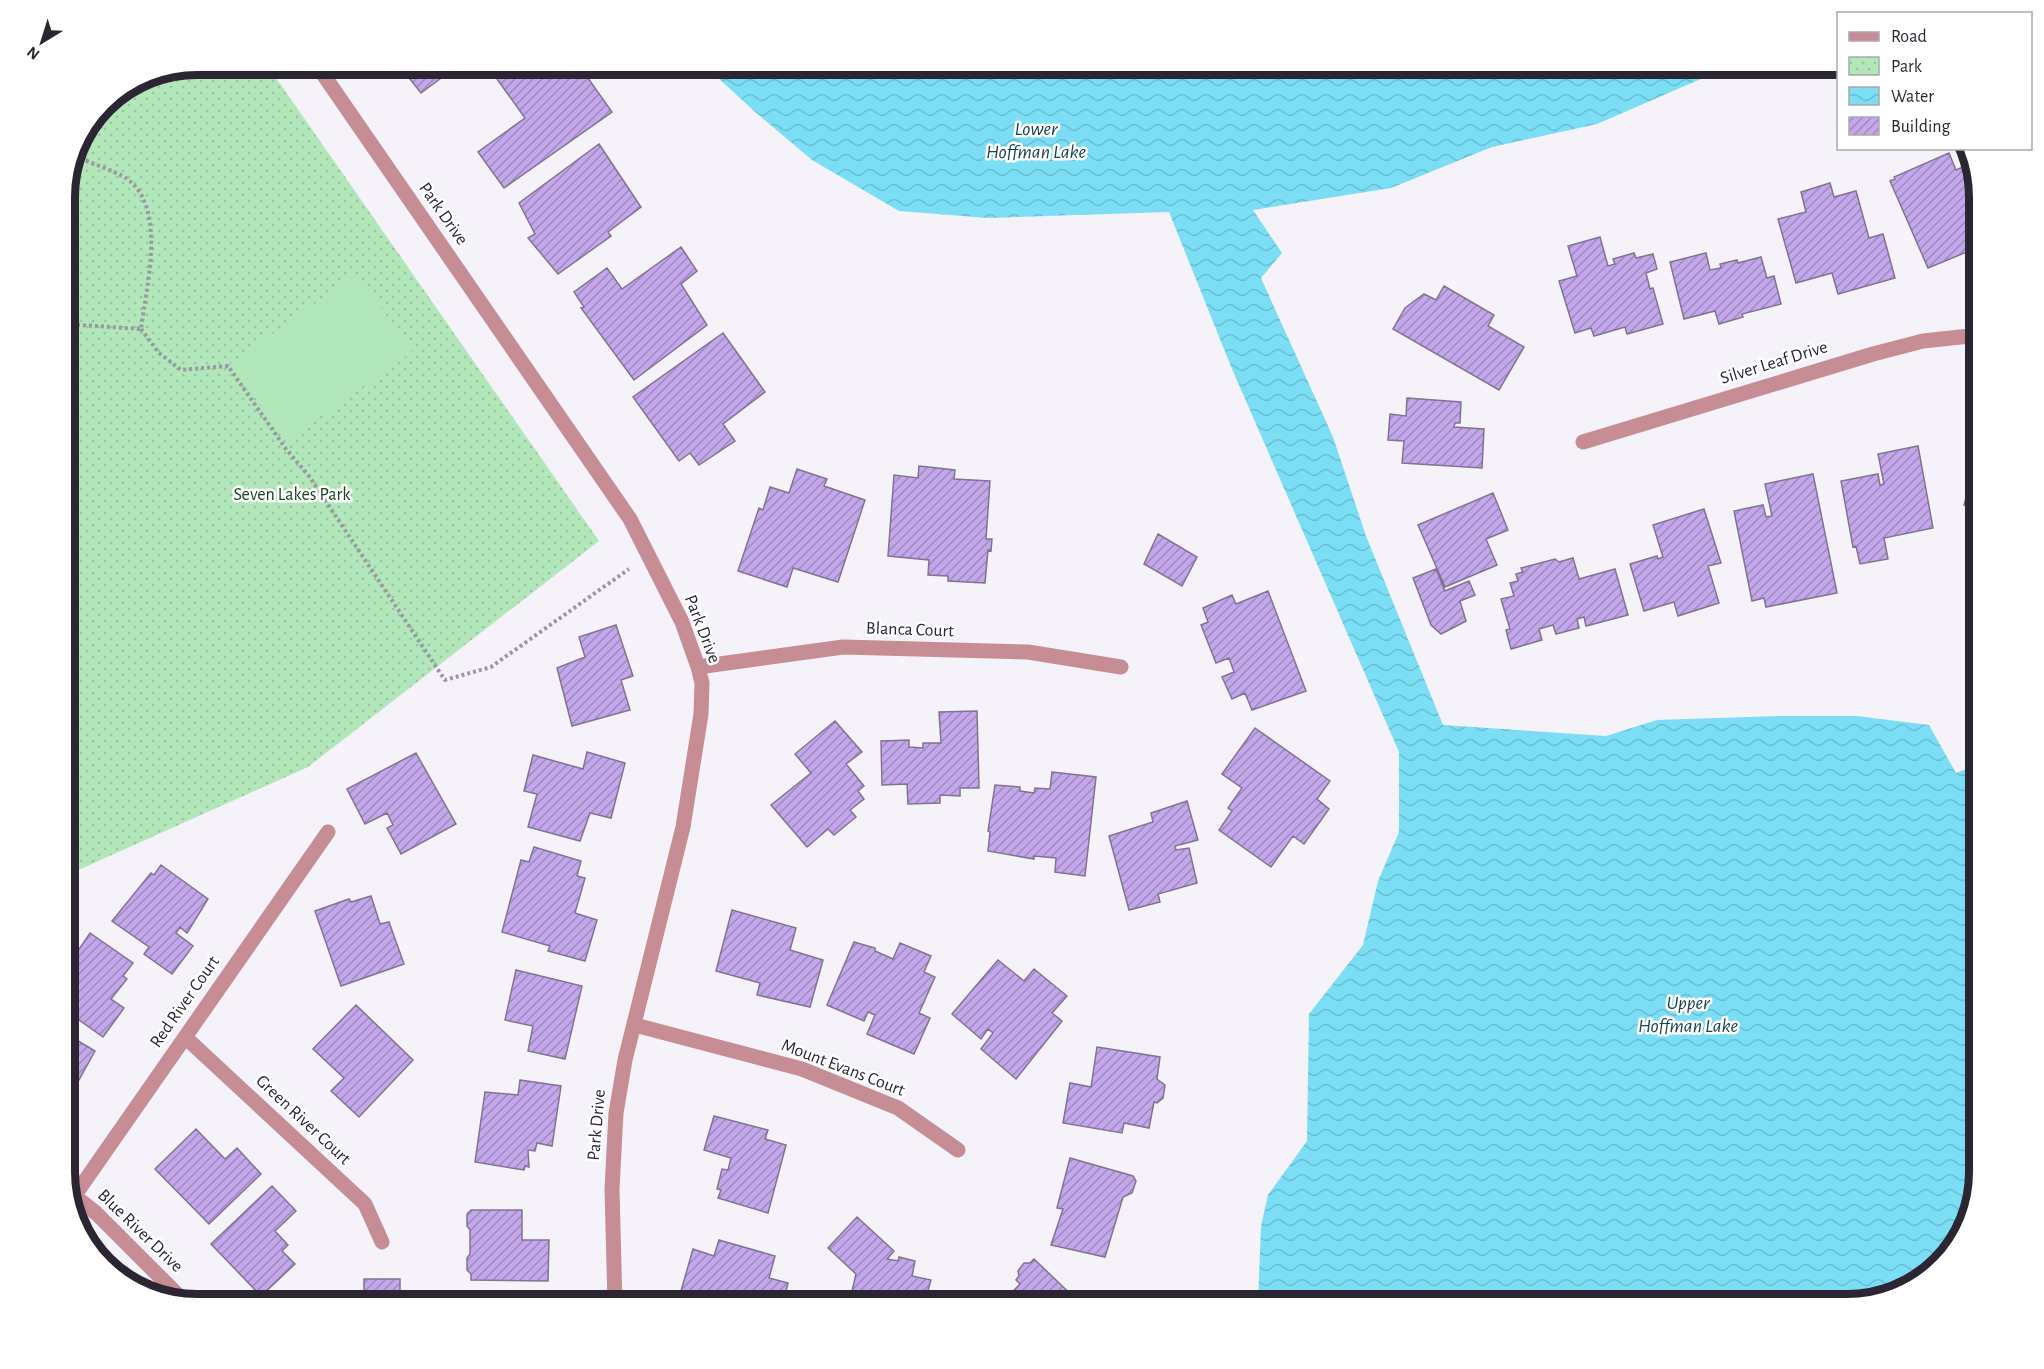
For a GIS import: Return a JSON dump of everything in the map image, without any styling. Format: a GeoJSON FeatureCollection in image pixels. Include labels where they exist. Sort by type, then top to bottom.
{"type":"FeatureCollection","features":[{"type":"Feature","properties":{"kind":"street","name":"Park Drive"},"geometry":{"type":"LineString","coordinates":[[323,75],[630,519],[682,622],[698,666],[702,683],[701,714],[682,826],[616,1113],[612,1189],[615,1294]]}},
{"type":"Feature","properties":{"kind":"street","name":"Silver Leaf Drive"},"geometry":{"type":"LineString","coordinates":[[1583,442],[1903,346],[1923,341],[1969,336]]}},
{"type":"Feature","properties":{"kind":"street","name":"Blanca Court"},"geometry":{"type":"LineString","coordinates":[[698,666],[843,647],[1028,652],[1120,667]]}},
{"type":"Feature","properties":{"kind":"street","name":"Red River Court"},"geometry":{"type":"LineString","coordinates":[[76,1186],[185,1037],[328,832]]}},
{"type":"Feature","properties":{"kind":"street","name":"Mount Evans Court"},"geometry":{"type":"LineString","coordinates":[[635,1025],[802,1070],[898,1108],[958,1149]]}},
{"type":"Feature","properties":{"kind":"street","name":"Green River Court"},"geometry":{"type":"LineString","coordinates":[[185,1037],[365,1204],[382,1242]]}},
{"type":"Feature","properties":{"kind":"street","name":"Blue River Drive"},"geometry":{"type":"LineString","coordinates":[[78,1200],[174,1292]]}},
{"type":"Feature","properties":{"kind":"path"},"geometry":{"type":"LineString","coordinates":[[80,161],[131,182],[146,206],[153,238],[141,329],[159,353],[181,370],[228,366],[286,449],[309,476],[445,680],[491,667],[648,555]]}},
{"type":"Feature","properties":{"kind":"path"},"geometry":{"type":"LineString","coordinates":[[75,325],[141,329]]}},
{"type":"Feature","properties":{"kind":"green space","name":"Seven Lakes Park"},"geometry":{"type":"Polygon","coordinates":[[[274,75],[599,541],[308,767],[75,872],[75,189],[84,150],[100,123],[117,105],[136,91],[173,77],[274,75]]]}},
{"type":"Feature","properties":{"kind":"green space"},"geometry":{"type":"Polygon","coordinates":[[[357,274],[412,352],[286,441],[231,363],[357,274]]]}},
{"type":"Feature","properties":{"kind":"water","name":"Upper Hoffman Lake"},"geometry":{"type":"Polygon","coordinates":[[[715,75],[1710,75],[1597,124],[1492,147],[1391,188],[1253,210],[1282,253],[1261,278],[1333,437],[1366,536],[1443,725],[1606,736],[1657,720],[1857,716],[1929,725],[1956,773],[1969,768],[1969,1172],[1965,1204],[1960,1219],[1939,1252],[1915,1273],[1886,1288],[1847,1294],[1258,1294],[1261,1226],[1268,1195],[1307,1141],[1309,1014],[1363,945],[1378,881],[1399,832],[1399,752],[1232,369],[1169,212],[988,218],[899,211],[812,160],[715,75]]]}},
{"type":"Feature","properties":{"kind":"building"},"geometry":{"type":"Polygon","coordinates":[[[407,75],[445,75],[421,93],[407,75]]]}},
{"type":"Feature","properties":{"kind":"building"},"geometry":{"type":"Polygon","coordinates":[[[494,75],[586,75],[612,112],[504,188],[478,152],[525,118],[494,75]]]}},
{"type":"Feature","properties":{"kind":"building"},"geometry":{"type":"Polygon","coordinates":[[[599,144],[641,207],[608,232],[611,236],[558,274],[528,238],[535,234],[519,203],[599,144]]]}},
{"type":"Feature","properties":{"kind":"building"},"geometry":{"type":"Polygon","coordinates":[[[1949,153],[1956,170],[1965,166],[1969,197],[1969,251],[1928,268],[1890,181],[1895,179],[1894,177],[1949,153]]]}},
{"type":"Feature","properties":{"kind":"building"},"geometry":{"type":"Polygon","coordinates":[[[1830,183],[1834,197],[1856,191],[1869,238],[1883,234],[1895,278],[1838,294],[1832,273],[1796,283],[1778,219],[1806,212],[1801,192],[1830,183]]]}},
{"type":"Feature","properties":{"kind":"building"},"geometry":{"type":"Polygon","coordinates":[[[1600,237],[1608,266],[1615,264],[1613,259],[1634,253],[1636,258],[1653,254],[1657,269],[1646,273],[1650,289],[1653,288],[1663,324],[1627,334],[1625,327],[1594,336],[1591,328],[1575,333],[1559,281],[1577,276],[1568,246],[1600,237]]]}},
{"type":"Feature","properties":{"kind":"building"},"geometry":{"type":"Polygon","coordinates":[[[681,247],[697,271],[681,284],[707,325],[634,380],[581,308],[584,307],[574,292],[607,268],[622,289],[681,247]]]}},
{"type":"Feature","properties":{"kind":"building"},"geometry":{"type":"Polygon","coordinates":[[[1706,253],[1710,270],[1721,268],[1720,264],[1737,260],[1738,263],[1761,257],[1767,278],[1774,276],[1781,304],[1742,314],[1743,317],[1719,324],[1715,311],[1684,319],[1670,262],[1706,253]]]}},
{"type":"Feature","properties":{"kind":"building"},"geometry":{"type":"Polygon","coordinates":[[[1444,286],[1494,315],[1488,326],[1524,347],[1499,390],[1393,329],[1405,308],[1424,294],[1436,300],[1444,286]]]}},
{"type":"Feature","properties":{"kind":"building"},"geometry":{"type":"Polygon","coordinates":[[[723,333],[765,392],[723,424],[735,441],[699,465],[690,453],[679,461],[633,397],[723,333]]]}},
{"type":"Feature","properties":{"kind":"building"},"geometry":{"type":"Polygon","coordinates":[[[1407,398],[1461,402],[1460,423],[1455,423],[1454,427],[1484,429],[1482,468],[1402,463],[1404,441],[1388,440],[1390,414],[1406,416],[1407,398]]]}},
{"type":"Feature","properties":{"kind":"building"},"geometry":{"type":"Polygon","coordinates":[[[1918,446],[1933,528],[1884,538],[1888,559],[1860,564],[1856,546],[1853,547],[1841,481],[1878,474],[1880,485],[1884,484],[1878,454],[1918,446]]]}},
{"type":"Feature","properties":{"kind":"building"},"geometry":{"type":"Polygon","coordinates":[[[919,466],[955,470],[954,479],[990,481],[986,539],[992,539],[991,551],[988,550],[985,583],[948,581],[948,576],[928,575],[929,560],[888,556],[894,475],[918,478],[919,466]]]}},
{"type":"Feature","properties":{"kind":"building"},"geometry":{"type":"Polygon","coordinates":[[[797,469],[827,479],[824,486],[865,500],[838,582],[793,568],[787,587],[738,571],[759,508],[763,510],[770,487],[789,493],[797,469]]]}},
{"type":"Feature","properties":{"kind":"building"},"geometry":{"type":"Polygon","coordinates":[[[1813,474],[1837,593],[1766,607],[1764,598],[1752,601],[1734,511],[1763,505],[1766,517],[1772,516],[1765,484],[1813,474]]]}},
{"type":"Feature","properties":{"kind":"building"},"geometry":{"type":"Polygon","coordinates":[[[1969,486],[1969,507],[1964,505],[1969,486]]]}},
{"type":"Feature","properties":{"kind":"building"},"geometry":{"type":"Polygon","coordinates":[[[1493,493],[1508,530],[1486,539],[1497,565],[1445,587],[1418,525],[1493,493]]]}},
{"type":"Feature","properties":{"kind":"building"},"geometry":{"type":"Polygon","coordinates":[[[1704,509],[1721,563],[1708,566],[1719,603],[1678,616],[1674,602],[1644,611],[1630,564],[1657,556],[1658,559],[1663,557],[1653,525],[1704,509]]]}},
{"type":"Feature","properties":{"kind":"building"},"geometry":{"type":"Polygon","coordinates":[[[1158,534],[1197,557],[1182,586],[1144,564],[1158,534]]]}},
{"type":"Feature","properties":{"kind":"building"},"geometry":{"type":"Polygon","coordinates":[[[1573,558],[1579,579],[1615,569],[1628,615],[1586,626],[1584,617],[1577,619],[1579,628],[1556,634],[1553,625],[1539,629],[1542,640],[1511,649],[1506,630],[1510,629],[1501,599],[1514,596],[1510,583],[1518,581],[1516,574],[1523,572],[1521,568],[1555,559],[1559,562],[1573,558]]]}},
{"type":"Feature","properties":{"kind":"building"},"geometry":{"type":"Polygon","coordinates":[[[1436,569],[1445,591],[1469,581],[1475,595],[1460,601],[1466,621],[1441,634],[1431,625],[1413,578],[1436,569]]]}},
{"type":"Feature","properties":{"kind":"building"},"geometry":{"type":"Polygon","coordinates":[[[1268,591],[1306,691],[1252,710],[1245,693],[1232,699],[1222,677],[1234,672],[1229,658],[1216,663],[1201,625],[1208,622],[1203,608],[1232,595],[1236,604],[1268,591]]]}},
{"type":"Feature","properties":{"kind":"building"},"geometry":{"type":"Polygon","coordinates":[[[616,625],[633,676],[621,680],[630,710],[572,726],[557,668],[585,657],[579,637],[616,625]]]}},
{"type":"Feature","properties":{"kind":"building"},"geometry":{"type":"Polygon","coordinates":[[[977,711],[979,788],[960,788],[960,796],[940,795],[940,803],[908,804],[907,784],[882,785],[881,741],[909,740],[909,747],[923,748],[923,743],[941,743],[939,712],[977,711]]]}},
{"type":"Feature","properties":{"kind":"building"},"geometry":{"type":"Polygon","coordinates":[[[835,721],[862,752],[846,764],[864,786],[858,791],[864,799],[850,810],[856,817],[834,835],[828,829],[807,847],[771,805],[811,773],[795,754],[835,721]]]}},
{"type":"Feature","properties":{"kind":"building"},"geometry":{"type":"Polygon","coordinates":[[[1255,728],[1330,781],[1317,799],[1329,809],[1304,844],[1293,836],[1271,867],[1219,830],[1232,811],[1228,808],[1242,788],[1222,774],[1255,728]]]}},
{"type":"Feature","properties":{"kind":"building"},"geometry":{"type":"Polygon","coordinates":[[[587,752],[625,763],[611,818],[590,813],[580,841],[528,827],[537,794],[524,791],[533,755],[583,769],[587,752]]]}},
{"type":"Feature","properties":{"kind":"building"},"geometry":{"type":"Polygon","coordinates":[[[416,753],[456,824],[401,854],[387,828],[393,825],[387,813],[365,824],[347,789],[416,753]]]}},
{"type":"Feature","properties":{"kind":"building"},"geometry":{"type":"Polygon","coordinates":[[[1052,772],[1096,777],[1085,876],[1055,872],[1056,858],[1034,856],[1034,859],[988,851],[990,832],[988,831],[995,785],[1020,787],[1020,791],[1034,793],[1035,788],[1050,789],[1052,772]]]}},
{"type":"Feature","properties":{"kind":"building"},"geometry":{"type":"Polygon","coordinates":[[[1187,801],[1198,840],[1175,846],[1176,850],[1189,848],[1197,883],[1158,894],[1160,902],[1129,910],[1109,836],[1153,822],[1151,813],[1187,801]]]}},
{"type":"Feature","properties":{"kind":"building"},"geometry":{"type":"Polygon","coordinates":[[[534,847],[581,861],[577,876],[585,878],[575,913],[597,920],[585,961],[548,951],[550,946],[502,932],[521,860],[529,862],[534,847]]]}},
{"type":"Feature","properties":{"kind":"building"},"geometry":{"type":"Polygon","coordinates":[[[161,865],[208,899],[187,933],[180,927],[176,933],[193,946],[172,974],[144,954],[149,947],[112,921],[151,873],[154,875],[161,865]]]}},
{"type":"Feature","properties":{"kind":"building"},"geometry":{"type":"Polygon","coordinates":[[[371,896],[380,924],[389,922],[404,964],[341,986],[315,911],[349,899],[351,902],[371,896]]]}},
{"type":"Feature","properties":{"kind":"building"},"geometry":{"type":"Polygon","coordinates":[[[732,910],[796,928],[790,950],[823,960],[810,1007],[757,995],[760,983],[716,971],[732,910]]]}},
{"type":"Feature","properties":{"kind":"building"},"geometry":{"type":"Polygon","coordinates":[[[90,933],[133,963],[123,976],[127,979],[111,999],[124,1008],[103,1037],[75,1017],[75,955],[90,933]]]}},
{"type":"Feature","properties":{"kind":"building"},"geometry":{"type":"Polygon","coordinates":[[[854,942],[875,948],[875,951],[893,959],[900,943],[931,956],[924,972],[935,977],[919,1013],[930,1018],[914,1054],[867,1034],[875,1015],[868,1012],[864,1021],[827,1005],[854,942]]]}},
{"type":"Feature","properties":{"kind":"building"},"geometry":{"type":"Polygon","coordinates":[[[998,960],[1024,981],[1034,969],[1067,996],[1052,1013],[1062,1021],[1016,1079],[981,1049],[993,1033],[988,1029],[981,1039],[952,1014],[998,960]]]}},
{"type":"Feature","properties":{"kind":"building"},"geometry":{"type":"Polygon","coordinates":[[[516,970],[582,986],[565,1059],[528,1051],[533,1026],[505,1020],[516,970]]]}},
{"type":"Feature","properties":{"kind":"building"},"geometry":{"type":"Polygon","coordinates":[[[356,1005],[413,1060],[359,1117],[331,1091],[344,1078],[313,1049],[356,1005]]]}},
{"type":"Feature","properties":{"kind":"building"},"geometry":{"type":"Polygon","coordinates":[[[75,1039],[95,1051],[75,1087],[75,1039]]]}},
{"type":"Feature","properties":{"kind":"building"},"geometry":{"type":"Polygon","coordinates":[[[1097,1047],[1160,1057],[1157,1079],[1165,1085],[1163,1098],[1157,1103],[1154,1102],[1149,1128],[1124,1123],[1122,1133],[1063,1123],[1070,1083],[1091,1087],[1097,1047]]]}},
{"type":"Feature","properties":{"kind":"building"},"geometry":{"type":"Polygon","coordinates":[[[520,1080],[561,1086],[552,1146],[537,1143],[535,1151],[528,1150],[529,1167],[525,1166],[524,1170],[475,1162],[485,1092],[518,1095],[520,1080]]]}},
{"type":"Feature","properties":{"kind":"building"},"geometry":{"type":"Polygon","coordinates":[[[714,1116],[768,1130],[765,1139],[786,1145],[768,1213],[718,1198],[721,1190],[717,1189],[722,1169],[728,1170],[731,1158],[704,1150],[714,1116]]]}},
{"type":"Feature","properties":{"kind":"building"},"geometry":{"type":"Polygon","coordinates":[[[196,1129],[225,1159],[237,1148],[261,1174],[209,1224],[155,1169],[196,1129]]]}},
{"type":"Feature","properties":{"kind":"building"},"geometry":{"type":"Polygon","coordinates":[[[1070,1158],[1133,1176],[1136,1181],[1132,1193],[1123,1197],[1105,1257],[1051,1245],[1063,1209],[1057,1208],[1070,1158]]]}},
{"type":"Feature","properties":{"kind":"building"},"geometry":{"type":"Polygon","coordinates":[[[272,1186],[296,1211],[275,1231],[288,1245],[282,1251],[295,1264],[263,1294],[259,1294],[211,1244],[272,1186]]]}},
{"type":"Feature","properties":{"kind":"building"},"geometry":{"type":"Polygon","coordinates":[[[471,1210],[522,1210],[522,1240],[549,1240],[548,1281],[471,1280],[471,1274],[467,1270],[470,1230],[467,1226],[467,1214],[471,1210]]]}},
{"type":"Feature","properties":{"kind":"building"},"geometry":{"type":"Polygon","coordinates":[[[857,1217],[894,1251],[887,1259],[898,1261],[899,1257],[915,1261],[912,1276],[931,1280],[927,1294],[851,1294],[856,1274],[828,1248],[857,1217]]]}},
{"type":"Feature","properties":{"kind":"building"},"geometry":{"type":"Polygon","coordinates":[[[719,1240],[775,1256],[769,1278],[788,1283],[785,1294],[690,1294],[681,1291],[693,1249],[714,1256],[719,1240]]]}},
{"type":"Feature","properties":{"kind":"building"},"geometry":{"type":"Polygon","coordinates":[[[1034,1259],[1071,1294],[1010,1294],[1020,1284],[1016,1280],[1019,1276],[1018,1271],[1024,1263],[1030,1263],[1034,1259]]]}},
{"type":"Feature","properties":{"kind":"building"},"geometry":{"type":"Polygon","coordinates":[[[364,1279],[400,1279],[400,1294],[364,1294],[364,1279]]]}},
{"type":"Feature","properties":{"kind":"water label","name":"Lower Hoffman Lake"},"geometry":{"type":"Point","coordinates":[1036,140]}}]}
